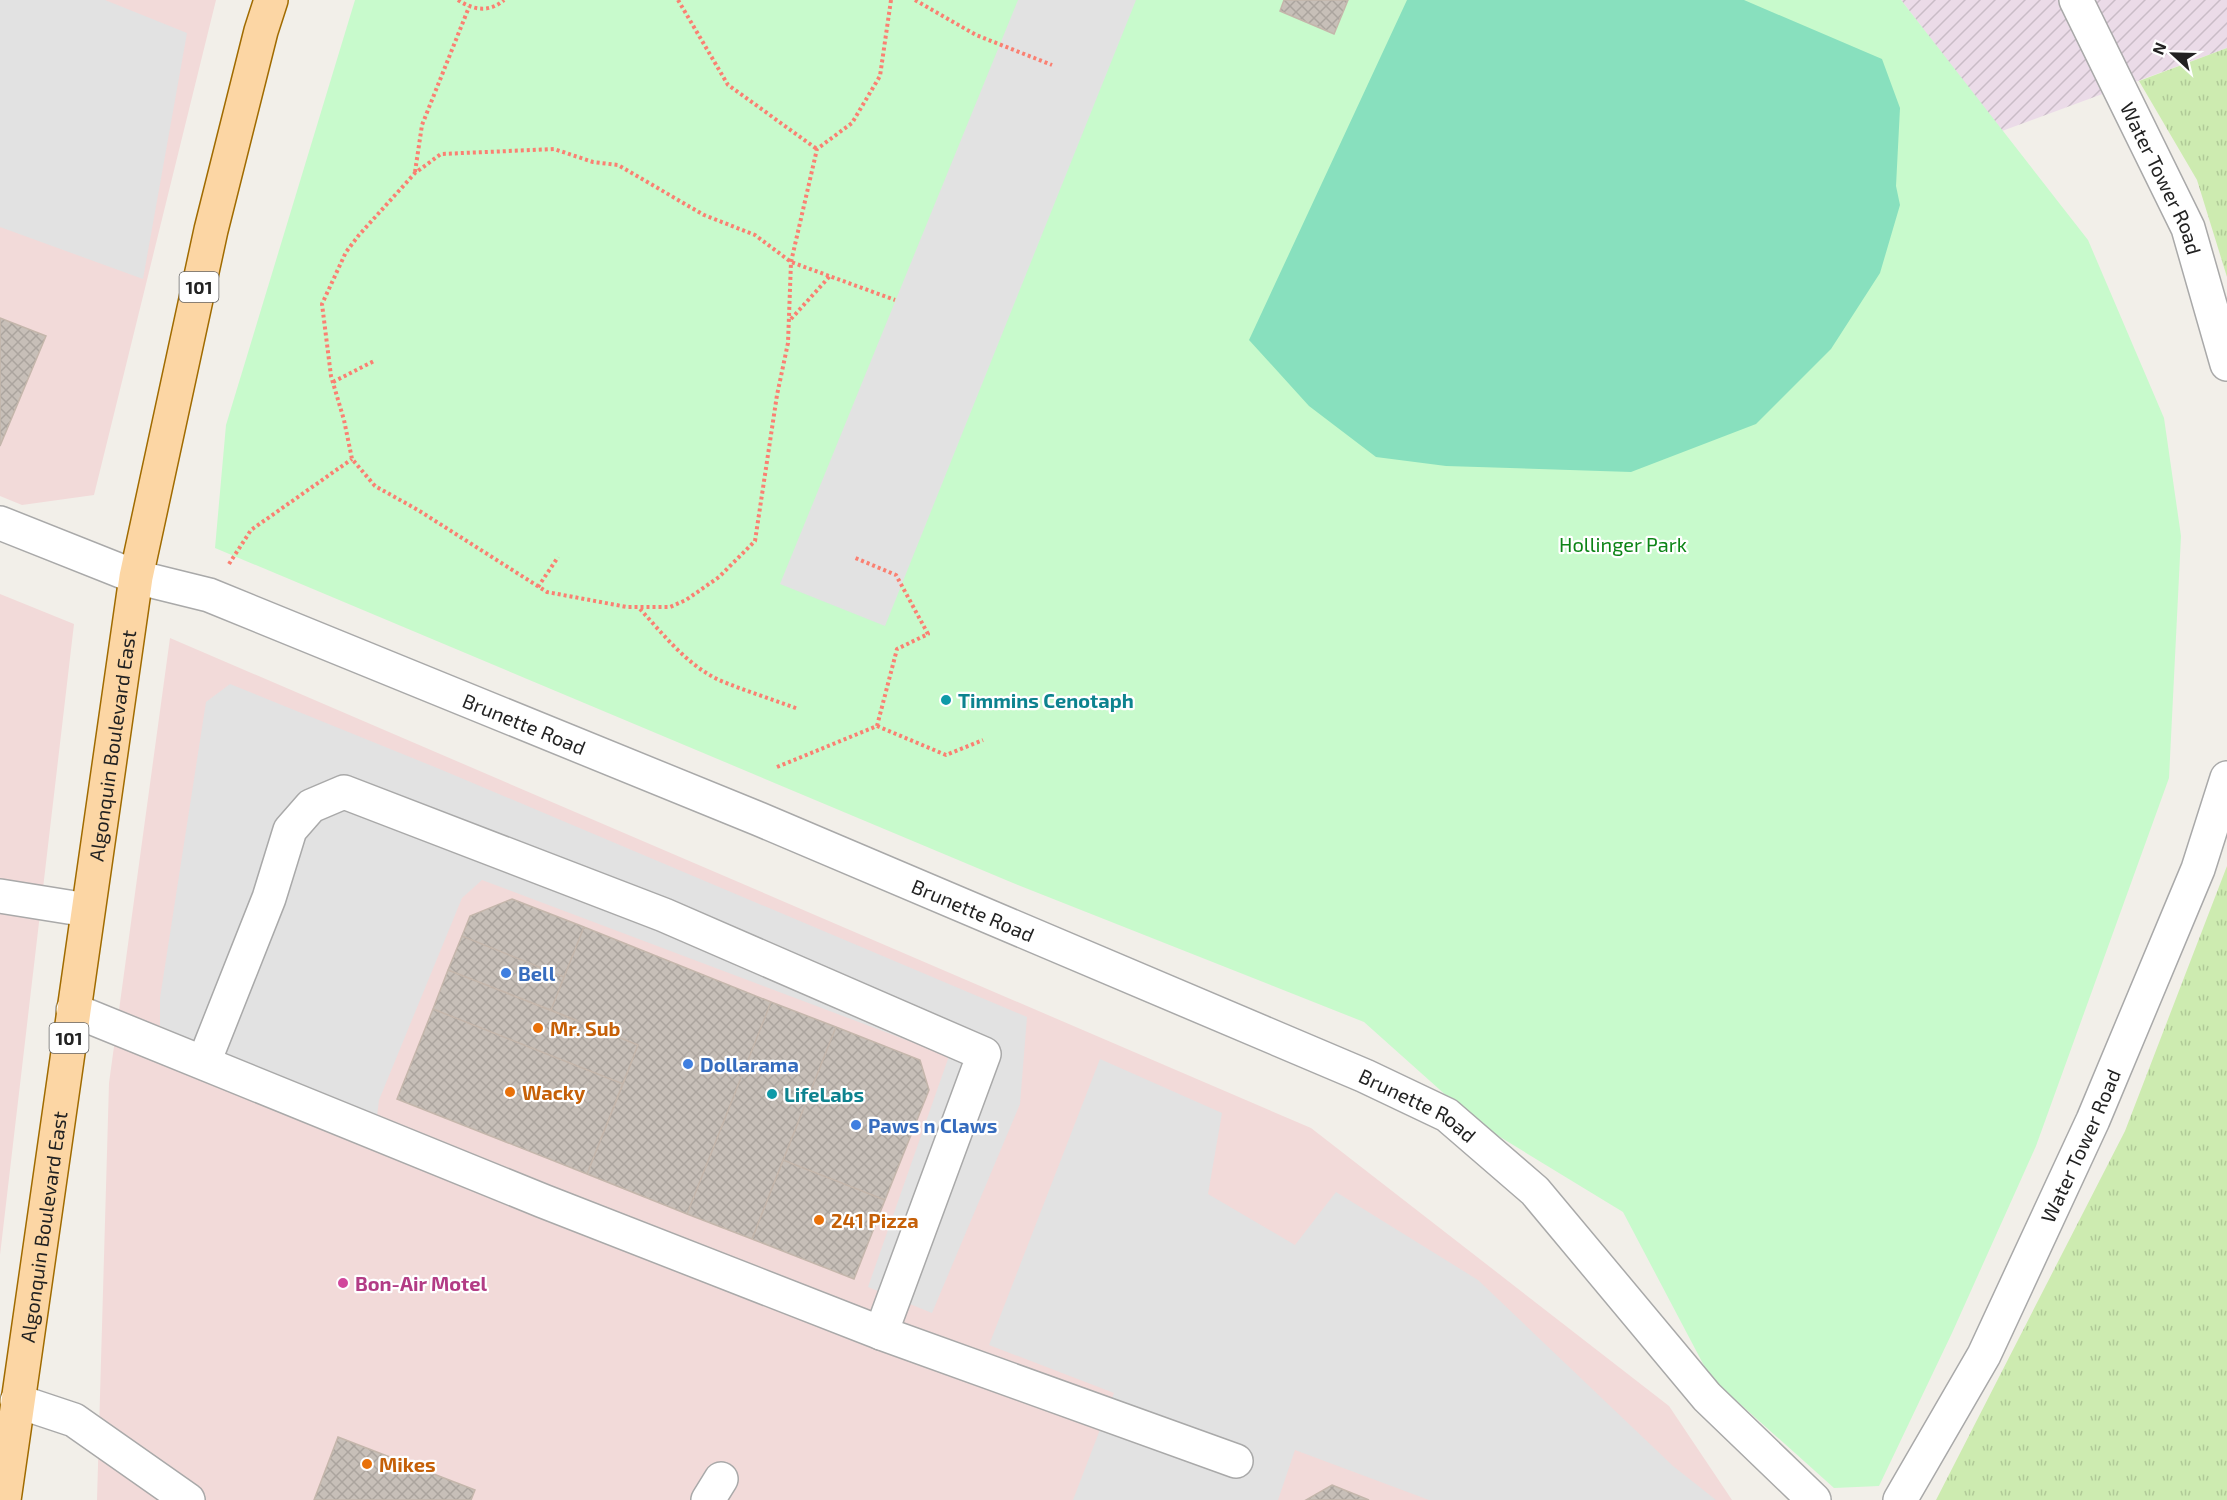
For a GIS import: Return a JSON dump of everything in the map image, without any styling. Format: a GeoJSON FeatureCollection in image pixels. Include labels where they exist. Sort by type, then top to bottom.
{"type":"FeatureCollection","features":[{"type":"Feature","properties":{"kind":"main road","name":"Algonquin Boulevard East"},"geometry":{"type":"LineString","coordinates":[[4,1500],[136,577],[211,230],[261,30],[271,0]]}},
{"type":"Feature","properties":{"kind":"street","name":"Water Tower Road"},"geometry":{"type":"LineString","coordinates":[[2076,0],[2188,228],[2227,364]]}},
{"type":"Feature","properties":{"kind":"street","name":"Brunette Road"},"geometry":{"type":"LineString","coordinates":[[0,523],[136,577],[209,595],[759,819],[1365,1076],[1447,1115],[1535,1191],[1707,1397],[1814,1500]]}},
{"type":"Feature","properties":{"kind":"street","name":"Water Tower Road"},"geometry":{"type":"LineString","coordinates":[[1900,1500],[1983,1355],[2094,1120],[2198,869],[2227,778]]}},
{"type":"Feature","properties":{"kind":"street"},"geometry":{"type":"LineString","coordinates":[[204,1062],[269,898],[290,830],[311,806],[344,792],[664,915],[984,1054],[881,1333]]}},
{"type":"Feature","properties":{"kind":"street"},"geometry":{"type":"LineString","coordinates":[[0,896],[87,910]]}},
{"type":"Feature","properties":{"kind":"street"},"geometry":{"type":"LineString","coordinates":[[73,1010],[543,1201],[881,1333],[1236,1461]]}},
{"type":"Feature","properties":{"kind":"street"},"geometry":{"type":"LineString","coordinates":[[18,1401],[74,1420],[188,1500]]}},
{"type":"Feature","properties":{"kind":"path"},"geometry":{"type":"LineString","coordinates":[[458,0],[469,7],[490,8],[504,0]]}},
{"type":"Feature","properties":{"kind":"path"},"geometry":{"type":"LineString","coordinates":[[678,0],[728,85],[817,149]]}},
{"type":"Feature","properties":{"kind":"path"},"geometry":{"type":"LineString","coordinates":[[891,0],[880,76],[852,123],[817,149],[792,262],[790,320],[772,419],[763,498],[757,514],[755,541],[719,577],[686,600],[670,607],[640,608],[589,602],[547,592],[418,510],[375,486],[352,459],[345,420],[333,382],[322,304],[346,252],[379,211],[415,173],[441,154],[554,149],[593,162],[618,165],[704,214],[755,235],[792,262],[895,300]]}},
{"type":"Feature","properties":{"kind":"path"},"geometry":{"type":"LineString","coordinates":[[915,0],[976,35],[1052,65]]}},
{"type":"Feature","properties":{"kind":"path"},"geometry":{"type":"LineString","coordinates":[[415,173],[422,125],[469,7]]}},
{"type":"Feature","properties":{"kind":"path"},"geometry":{"type":"LineString","coordinates":[[790,320],[830,275]]}},
{"type":"Feature","properties":{"kind":"path"},"geometry":{"type":"LineString","coordinates":[[333,382],[374,361]]}},
{"type":"Feature","properties":{"kind":"path"},"geometry":{"type":"LineString","coordinates":[[209,595],[251,530],[352,459]]}},
{"type":"Feature","properties":{"kind":"path"},"geometry":{"type":"LineString","coordinates":[[538,586],[558,557]]}},
{"type":"Feature","properties":{"kind":"path"},"geometry":{"type":"LineString","coordinates":[[854,557],[896,574],[928,633],[897,649],[877,726]]}},
{"type":"Feature","properties":{"kind":"path"},"geometry":{"type":"LineString","coordinates":[[640,608],[671,643],[696,666],[718,679],[798,709]]}},
{"type":"Feature","properties":{"kind":"path"},"geometry":{"type":"LineString","coordinates":[[777,767],[877,726],[946,755],[983,740]]}},
{"type":"Feature","properties":{"kind":"shaded area"},"geometry":{"type":"Polygon","coordinates":[[[0,0],[216,0],[94,495],[22,505],[0,496],[0,0]]]}},
{"type":"Feature","properties":{"kind":"shaded area"},"geometry":{"type":"Polygon","coordinates":[[[0,0],[105,0],[187,33],[143,279],[0,227],[0,0]]]}},
{"type":"Feature","properties":{"kind":"shaded area"},"geometry":{"type":"Polygon","coordinates":[[[1018,0],[1136,0],[885,626],[780,584],[1018,0]]]}},
{"type":"Feature","properties":{"kind":"shaded area"},"geometry":{"type":"Polygon","coordinates":[[[1901,0],[2227,0],[2227,48],[2002,131],[1901,0]]]}},
{"type":"Feature","properties":{"kind":"shaded area"},"geometry":{"type":"Polygon","coordinates":[[[0,594],[74,624],[0,1255],[0,594]]]}},
{"type":"Feature","properties":{"kind":"shaded area"},"geometry":{"type":"Polygon","coordinates":[[[170,638],[1311,1128],[1669,1406],[1732,1500],[97,1500],[109,1083],[170,638]]]}},
{"type":"Feature","properties":{"kind":"shaded area"},"geometry":{"type":"Polygon","coordinates":[[[230,684],[442,770],[1027,1017],[1020,1104],[932,1313],[868,1287],[949,1056],[482,880],[462,898],[379,1100],[377,1116],[160,1033],[160,998],[206,702],[230,684]]]}},
{"type":"Feature","properties":{"kind":"shaded area"},"geometry":{"type":"Polygon","coordinates":[[[1100,1059],[1222,1113],[1208,1194],[1295,1245],[1336,1192],[1478,1280],[1673,1466],[1716,1500],[1429,1500],[1295,1450],[1278,1500],[1073,1500],[1114,1393],[989,1345],[1100,1059]]]}},
{"type":"Feature","properties":{"kind":"green space","name":"Hollinger Park"},"geometry":{"type":"Polygon","coordinates":[[[355,0],[1901,0],[2088,240],[2164,418],[2181,536],[2169,778],[2036,1146],[1952,1333],[1879,1486],[1834,1488],[1710,1377],[1623,1212],[1477,1123],[1364,1022],[1013,883],[215,548],[226,425],[355,0]]]}},
{"type":"Feature","properties":{"kind":"green space"},"geometry":{"type":"Polygon","coordinates":[[[1407,0],[1744,0],[1882,59],[1900,108],[1896,186],[1900,205],[1880,273],[1831,349],[1756,424],[1631,472],[1446,466],[1376,457],[1309,406],[1249,340],[1407,0]]]}},
{"type":"Feature","properties":{"kind":"green space"},"geometry":{"type":"Polygon","coordinates":[[[2227,48],[2227,277],[2197,180],[2139,81],[2227,48]]]}},
{"type":"Feature","properties":{"kind":"green space"},"geometry":{"type":"Polygon","coordinates":[[[2227,866],[2227,1500],[1936,1500],[2125,1131],[2227,866]]]}},
{"type":"Feature","properties":{"kind":"building"},"geometry":{"type":"Polygon","coordinates":[[[1284,0],[1348,0],[1334,34],[1280,11],[1284,0]]]}},
{"type":"Feature","properties":{"kind":"building"},"geometry":{"type":"Polygon","coordinates":[[[0,318],[46,336],[0,446],[0,318]]]}},
{"type":"Feature","properties":{"kind":"building"},"geometry":{"type":"Polygon","coordinates":[[[512,899],[584,927],[564,977],[462,936],[470,916],[512,899]]]}},
{"type":"Feature","properties":{"kind":"building","name":"Dollarama"},"geometry":{"type":"Polygon","coordinates":[[[584,927],[771,1002],[687,1214],[587,1174],[638,1045],[551,1010],[584,927]]]}},
{"type":"Feature","properties":{"kind":"building","name":"Bell"},"geometry":{"type":"Polygon","coordinates":[[[462,936],[564,977],[551,1010],[448,970],[462,936]]]}},
{"type":"Feature","properties":{"kind":"building","name":"Mr. Sub"},"geometry":{"type":"Polygon","coordinates":[[[448,970],[638,1045],[623,1084],[433,1009],[448,970]]]}},
{"type":"Feature","properties":{"kind":"building","name":"LifeLabs"},"geometry":{"type":"Polygon","coordinates":[[[771,1002],[836,1027],[752,1239],[687,1214],[771,1002]]]}},
{"type":"Feature","properties":{"kind":"building","name":"Wacky"},"geometry":{"type":"Polygon","coordinates":[[[433,1009],[623,1084],[587,1174],[397,1099],[433,1009]]]}},
{"type":"Feature","properties":{"kind":"building","name":"Paws n Claws"},"geometry":{"type":"Polygon","coordinates":[[[836,1027],[920,1060],[929,1090],[885,1200],[783,1160],[836,1027]]]}},
{"type":"Feature","properties":{"kind":"building","name":"241 Pizza"},"geometry":{"type":"Polygon","coordinates":[[[783,1160],[885,1200],[854,1279],[752,1239],[783,1160]]]}},
{"type":"Feature","properties":{"kind":"building","name":"Mikes"},"geometry":{"type":"Polygon","coordinates":[[[338,1437],[475,1490],[471,1500],[314,1500],[338,1437]]]}},
{"type":"Feature","properties":{"kind":"building"},"geometry":{"type":"Polygon","coordinates":[[[1332,1485],[1369,1500],[1306,1500],[1332,1485]]]}},
{"type":"Feature","properties":{"kind":"place","name":"Timmins Cenotaph"},"geometry":{"type":"Point","coordinates":[946,700]}},
{"type":"Feature","properties":{"kind":"place","name":"Bell"},"geometry":{"type":"Point","coordinates":[506,973]}},
{"type":"Feature","properties":{"kind":"place","name":"Mr. Sub"},"geometry":{"type":"Point","coordinates":[538,1028]}},
{"type":"Feature","properties":{"kind":"place","name":"Dollarama"},"geometry":{"type":"Point","coordinates":[688,1064]}},
{"type":"Feature","properties":{"kind":"place","name":"Wacky"},"geometry":{"type":"Point","coordinates":[510,1092]}},
{"type":"Feature","properties":{"kind":"place","name":"LifeLabs"},"geometry":{"type":"Point","coordinates":[772,1094]}},
{"type":"Feature","properties":{"kind":"place","name":"Paws n Claws"},"geometry":{"type":"Point","coordinates":[856,1125]}},
{"type":"Feature","properties":{"kind":"place","name":"241 Pizza"},"geometry":{"type":"Point","coordinates":[819,1220]}},
{"type":"Feature","properties":{"kind":"place","name":"Bon-Air Motel"},"geometry":{"type":"Point","coordinates":[343,1283]}},
{"type":"Feature","properties":{"kind":"place","name":"Mikes"},"geometry":{"type":"Point","coordinates":[367,1464]}}]}
